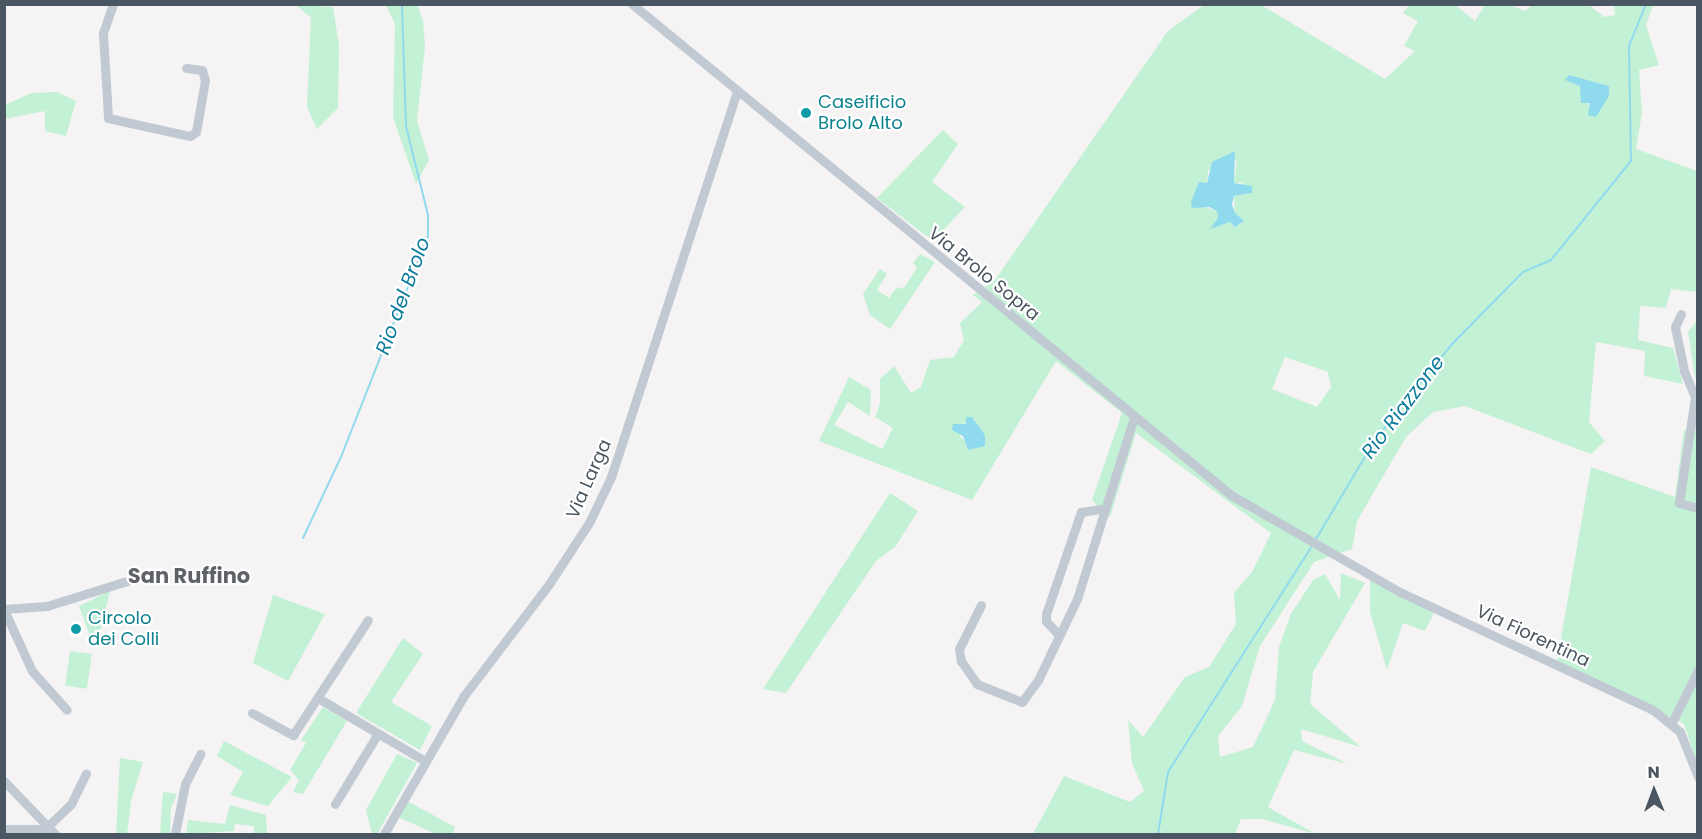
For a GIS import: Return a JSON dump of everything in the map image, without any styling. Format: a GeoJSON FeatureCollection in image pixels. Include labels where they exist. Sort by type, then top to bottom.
{"type":"FeatureCollection","features":[{"type":"Feature","properties":{"kind":"street"},"geometry":{"type":"LineString","coordinates":[[113,4],[103,33],[108,118],[190,136],[196,132],[205,80],[202,70],[186,68]]}},
{"type":"Feature","properties":{"kind":"street","name":"Via Brolo Sopra"},"geometry":{"type":"LineString","coordinates":[[632,4],[736,94],[1231,495],[1328,553]]}},
{"type":"Feature","properties":{"kind":"street","name":"Via Larga"},"geometry":{"type":"LineString","coordinates":[[384,834],[424,761],[463,697],[549,584],[590,520],[612,477],[736,94]]}},
{"type":"Feature","properties":{"kind":"street"},"geometry":{"type":"LineString","coordinates":[[1681,314],[1675,327],[1684,371],[1695,397],[1679,503],[1698,508]]}},
{"type":"Feature","properties":{"kind":"street"},"geometry":{"type":"LineString","coordinates":[[981,605],[959,649],[961,662],[977,684],[1009,700],[1022,702],[1038,680],[1058,634],[1077,599],[1134,417]]}},
{"type":"Feature","properties":{"kind":"street"},"geometry":{"type":"LineString","coordinates":[[1058,634],[1046,621],[1046,614],[1081,512],[1106,508]]}},
{"type":"Feature","properties":{"kind":"street","name":"Via Fiorentina"},"geometry":{"type":"LineString","coordinates":[[1328,553],[1427,605],[1614,690],[1672,722]]}},
{"type":"Feature","properties":{"kind":"street"},"geometry":{"type":"LineString","coordinates":[[66,710],[32,671],[4,610],[47,606],[127,581]]}},
{"type":"Feature","properties":{"kind":"street"},"geometry":{"type":"LineString","coordinates":[[252,713],[293,735],[368,620]]}},
{"type":"Feature","properties":{"kind":"street"},"geometry":{"type":"LineString","coordinates":[[1698,670],[1672,722],[1685,740],[1698,777]]}},
{"type":"Feature","properties":{"kind":"street"},"geometry":{"type":"LineString","coordinates":[[318,698],[424,761]]}},
{"type":"Feature","properties":{"kind":"street"},"geometry":{"type":"LineString","coordinates":[[335,804],[377,735]]}},
{"type":"Feature","properties":{"kind":"street"},"geometry":{"type":"LineString","coordinates":[[175,834],[185,784],[200,754]]}},
{"type":"Feature","properties":{"kind":"street"},"geometry":{"type":"LineString","coordinates":[[4,829],[38,831],[48,826],[72,804],[86,773]]}},
{"type":"Feature","properties":{"kind":"street"},"geometry":{"type":"LineString","coordinates":[[4,781],[55,834]]}},
{"type":"Feature","properties":{"kind":"green space"},"geometry":{"type":"Polygon","coordinates":[[[296,5],[333,7],[339,45],[338,108],[317,129],[307,107],[311,18],[296,5]]]}},
{"type":"Feature","properties":{"kind":"green space"},"geometry":{"type":"Polygon","coordinates":[[[386,5],[417,5],[423,20],[425,47],[417,121],[429,160],[416,184],[393,117],[395,24],[386,5]]]}},
{"type":"Feature","properties":{"kind":"green space"},"geometry":{"type":"Polygon","coordinates":[[[1204,5],[1261,5],[1385,79],[1415,51],[1404,46],[1418,21],[1403,13],[1409,5],[1455,5],[1475,21],[1485,5],[1508,5],[1526,11],[1531,5],[1589,5],[1604,17],[1615,15],[1614,5],[1653,5],[1646,25],[1659,65],[1639,70],[1642,113],[1636,149],[1697,171],[1698,292],[1671,289],[1666,308],[1640,306],[1638,340],[1673,348],[1683,384],[1644,376],[1645,351],[1596,342],[1589,422],[1605,441],[1591,454],[1465,406],[1433,412],[1406,437],[1357,521],[1352,549],[1314,562],[1260,646],[1242,706],[1218,736],[1220,757],[1253,747],[1275,700],[1279,647],[1291,614],[1313,580],[1325,574],[1340,600],[1341,573],[1365,583],[1313,672],[1310,704],[1361,747],[1301,729],[1302,741],[1348,764],[1294,750],[1268,807],[1316,834],[1262,819],[1241,819],[1235,834],[1033,834],[1064,776],[1130,802],[1144,791],[1132,763],[1128,720],[1143,737],[1185,677],[1209,667],[1236,624],[1234,593],[1252,572],[1271,533],[1136,433],[1110,517],[1104,514],[1092,500],[1122,413],[1056,361],[972,500],[819,441],[849,377],[871,390],[870,416],[848,402],[834,425],[882,449],[893,428],[875,417],[880,403],[880,379],[894,366],[911,393],[921,387],[930,360],[954,357],[964,340],[960,323],[982,302],[973,295],[995,280],[1168,31],[1204,5]],[[1593,82],[1572,83],[1580,86],[1591,109],[1609,86],[1593,82]],[[1229,153],[1208,171],[1207,183],[1191,202],[1217,211],[1219,223],[1230,222],[1235,227],[1244,221],[1235,213],[1234,196],[1252,193],[1242,183],[1234,183],[1237,162],[1229,153]],[[1285,357],[1272,389],[1317,407],[1331,387],[1328,372],[1285,357]],[[972,417],[957,431],[963,440],[985,435],[972,417]]]}},
{"type":"Feature","properties":{"kind":"green space"},"geometry":{"type":"Polygon","coordinates":[[[57,92],[76,101],[66,136],[45,131],[45,111],[5,119],[5,105],[31,93],[57,92]]]}},
{"type":"Feature","properties":{"kind":"green space"},"geometry":{"type":"Polygon","coordinates":[[[943,130],[958,144],[932,182],[965,207],[933,241],[877,198],[943,130]]]}},
{"type":"Feature","properties":{"kind":"green space"},"geometry":{"type":"Polygon","coordinates":[[[920,254],[935,262],[890,329],[870,315],[863,294],[880,269],[887,274],[877,290],[889,298],[897,287],[903,289],[917,268],[913,263],[920,254]]]}},
{"type":"Feature","properties":{"kind":"green space"},"geometry":{"type":"Polygon","coordinates":[[[1697,321],[1698,378],[1695,378],[1688,332],[1697,321]]]}},
{"type":"Feature","properties":{"kind":"green space"},"geometry":{"type":"Polygon","coordinates":[[[1684,430],[1697,430],[1697,764],[1684,724],[1557,661],[1591,467],[1675,497],[1684,430]]]}},
{"type":"Feature","properties":{"kind":"green space"},"geometry":{"type":"Polygon","coordinates":[[[890,493],[918,511],[895,547],[876,561],[786,693],[763,689],[890,493]]]}},
{"type":"Feature","properties":{"kind":"green space"},"geometry":{"type":"Polygon","coordinates":[[[1370,580],[1434,613],[1425,631],[1403,623],[1387,670],[1370,612],[1370,580]]]}},
{"type":"Feature","properties":{"kind":"green space"},"geometry":{"type":"Polygon","coordinates":[[[110,591],[100,633],[90,636],[79,606],[110,591]]]}},
{"type":"Feature","properties":{"kind":"green space"},"geometry":{"type":"Polygon","coordinates":[[[273,595],[325,614],[288,681],[253,663],[273,595]]]}},
{"type":"Feature","properties":{"kind":"green space"},"geometry":{"type":"Polygon","coordinates":[[[403,638],[423,654],[391,702],[432,726],[420,750],[356,713],[403,638]]]}},
{"type":"Feature","properties":{"kind":"green space"},"geometry":{"type":"Polygon","coordinates":[[[70,651],[92,654],[87,689],[65,686],[70,651]]]}},
{"type":"Feature","properties":{"kind":"green space"},"geometry":{"type":"Polygon","coordinates":[[[323,707],[347,721],[303,794],[293,792],[299,780],[290,770],[306,743],[301,740],[323,707]]]}},
{"type":"Feature","properties":{"kind":"green space"},"geometry":{"type":"Polygon","coordinates":[[[224,741],[292,777],[268,806],[230,795],[243,772],[217,756],[224,741]]]}},
{"type":"Feature","properties":{"kind":"green space"},"geometry":{"type":"Polygon","coordinates":[[[397,754],[417,763],[377,834],[372,834],[366,810],[397,754]]]}},
{"type":"Feature","properties":{"kind":"green space"},"geometry":{"type":"Polygon","coordinates":[[[120,758],[143,762],[131,801],[127,834],[116,834],[120,758]]]}},
{"type":"Feature","properties":{"kind":"green space"},"geometry":{"type":"Polygon","coordinates":[[[163,792],[177,794],[171,808],[170,834],[160,834],[163,792]]]}},
{"type":"Feature","properties":{"kind":"green space"},"geometry":{"type":"Polygon","coordinates":[[[405,800],[455,827],[453,834],[436,834],[398,817],[405,800]]]}},
{"type":"Feature","properties":{"kind":"green space"},"geometry":{"type":"Polygon","coordinates":[[[230,805],[266,815],[267,834],[254,834],[254,826],[235,824],[234,831],[186,834],[188,820],[225,824],[230,805]]]}},
{"type":"Feature","properties":{"kind":"water"},"geometry":{"type":"Polygon","coordinates":[[[1569,75],[1609,86],[1609,96],[1596,117],[1588,115],[1590,103],[1581,103],[1580,86],[1565,80],[1569,75]]]}},
{"type":"Feature","properties":{"kind":"water"},"geometry":{"type":"Polygon","coordinates":[[[1235,151],[1234,183],[1252,186],[1252,193],[1234,196],[1232,204],[1235,213],[1244,221],[1235,227],[1230,222],[1210,229],[1218,218],[1217,211],[1209,207],[1192,208],[1191,202],[1199,182],[1207,183],[1212,162],[1235,151]]]}},
{"type":"Feature","properties":{"kind":"water"},"geometry":{"type":"Polygon","coordinates":[[[966,417],[972,417],[985,435],[985,446],[968,450],[963,436],[952,430],[953,424],[966,424],[966,417]]]}},
{"type":"Feature","properties":{"kind":"waterway","name":"Rio del Brolo"},"geometry":{"type":"LineString","coordinates":[[303,538],[341,457],[428,236],[428,215],[406,126],[402,4]]}},
{"type":"Feature","properties":{"kind":"waterway","name":"Rio Riazzone"},"geometry":{"type":"LineString","coordinates":[[1316,539],[1375,440],[1452,344],[1523,272],[1551,260],[1631,161],[1629,46],[1646,4]]}},
{"type":"Feature","properties":{"kind":"waterway","name":"Rio Riazzone"},"geometry":{"type":"LineString","coordinates":[[1158,834],[1168,772],[1313,544]]}},
{"type":"Feature","properties":{"kind":"place","name":"Caseificio Brolo Alto"},"geometry":{"type":"Point","coordinates":[806,113]}},
{"type":"Feature","properties":{"kind":"place","name":"Circolo dei Colli"},"geometry":{"type":"Point","coordinates":[76,629]}},
{"type":"Feature","properties":{"kind":"district","name":"San Ruffino"},"geometry":{"type":"Point","coordinates":[189,576]}}]}
